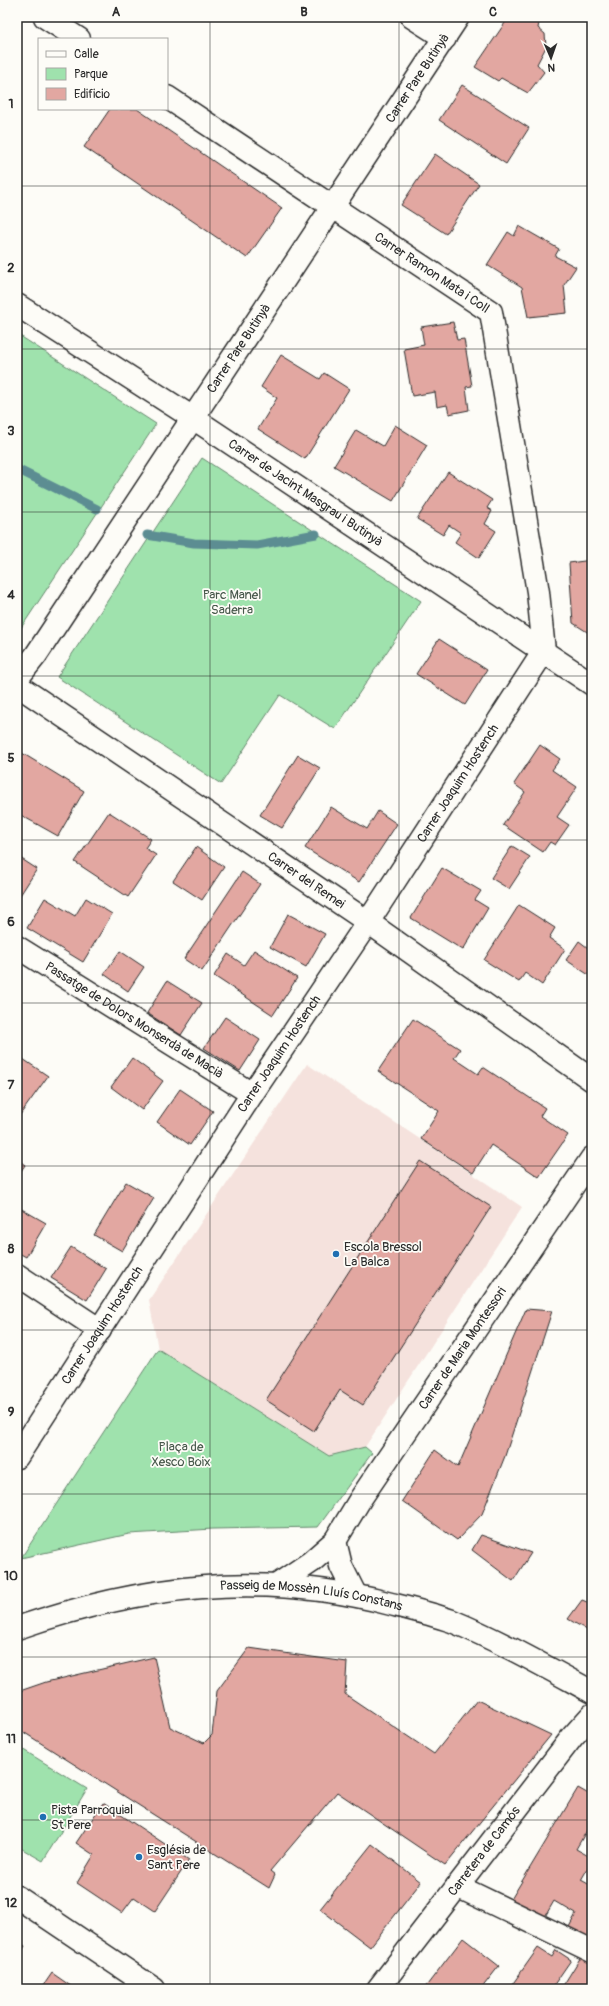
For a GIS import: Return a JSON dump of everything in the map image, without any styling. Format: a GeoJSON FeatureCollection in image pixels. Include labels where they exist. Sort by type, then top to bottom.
{"type":"FeatureCollection","features":[{"type":"Feature","properties":{"kind":"street"},"geometry":{"type":"LineString","coordinates":[[45,17],[77,38]]}},
{"type":"Feature","properties":{"kind":"street"},"geometry":{"type":"LineString","coordinates":[[412,17],[445,38]]}},
{"type":"Feature","properties":{"kind":"street","name":"Carrer Pare Butinyà"},"geometry":{"type":"LineString","coordinates":[[17,679],[36,656],[458,17]]}},
{"type":"Feature","properties":{"kind":"street","name":"Carrer Ramon Mata i Coll"},"geometry":{"type":"LineString","coordinates":[[168,98],[333,205],[491,312],[538,592],[544,651]]}},
{"type":"Feature","properties":{"kind":"street","name":"Carrer de Jacint Masgrau i Butinyà"},"geometry":{"type":"LineString","coordinates":[[17,305],[194,418],[592,684]]}},
{"type":"Feature","properties":{"kind":"street","name":"Carrer Joaquim Hostench"},"geometry":{"type":"LineString","coordinates":[[17,1457],[252,1094],[368,922],[544,651]]}},
{"type":"Feature","properties":{"kind":"street","name":"Carrer del Remei"},"geometry":{"type":"LineString","coordinates":[[17,685],[368,922],[592,1080]]}},
{"type":"Feature","properties":{"kind":"street","name":"Passatge de Dolors Monserdà de Macià"},"geometry":{"type":"LineString","coordinates":[[17,947],[252,1094]]}},
{"type":"Feature","properties":{"kind":"street","name":"Carrer de Maria Montessori"},"geometry":{"type":"LineString","coordinates":[[277,1585],[311,1562],[334,1541],[361,1498],[592,1158]]}},
{"type":"Feature","properties":{"kind":"street"},"geometry":{"type":"LineString","coordinates":[[17,1275],[100,1330]]}},
{"type":"Feature","properties":{"kind":"street"},"geometry":{"type":"LineString","coordinates":[[334,1541],[341,1566],[355,1594]]}},
{"type":"Feature","properties":{"kind":"street","name":"Passeig de Mossèn Lluís Constans"},"geometry":{"type":"LineString","coordinates":[[17,1628],[82,1608],[136,1595],[188,1587],[277,1585],[320,1589],[355,1594],[450,1621],[507,1646],[592,1692]]}},
{"type":"Feature","properties":{"kind":"street","name":"Carretera de Camós"},"geometry":{"type":"LineString","coordinates":[[378,1989],[573,1736],[592,1714]]}},
{"type":"Feature","properties":{"kind":"street"},"geometry":{"type":"LineString","coordinates":[[457,1886],[592,1951]]}},
{"type":"Feature","properties":{"kind":"street"},"geometry":{"type":"LineString","coordinates":[[17,1897],[154,1989]]}},
{"type":"Feature","properties":{"kind":"shaded area","name":"Escola Bressol La Balca"},"geometry":{"type":"Polygon","coordinates":[[[307,1064],[522,1207],[365,1447],[329,1456],[158,1349],[149,1300],[307,1064]]]}},
{"type":"Feature","properties":{"kind":"green space"},"geometry":{"type":"Polygon","coordinates":[[[17,334],[156,424],[17,634],[17,334]]]}},
{"type":"Feature","properties":{"kind":"green space","name":"Parc Manel Saderra"},"geometry":{"type":"Polygon","coordinates":[[[202,458],[421,601],[335,729],[280,695],[221,784],[57,677],[202,458]]]}},
{"type":"Feature","properties":{"kind":"green space","name":"Plaça de Xesco Boix"},"geometry":{"type":"Polygon","coordinates":[[[158,1349],[329,1456],[365,1447],[372,1453],[318,1527],[213,1529],[129,1534],[21,1558],[158,1349]]]}},
{"type":"Feature","properties":{"kind":"green space","name":"Pista Parroquial St Pere"},"geometry":{"type":"Polygon","coordinates":[[[17,1746],[87,1789],[43,1861],[17,1846],[17,1746]]]}},
{"type":"Feature","properties":{"kind":"building"},"geometry":{"type":"Polygon","coordinates":[[[509,17],[540,17],[538,28],[545,34],[546,47],[537,64],[544,72],[528,93],[501,78],[498,81],[475,67],[509,17]]]}},
{"type":"Feature","properties":{"kind":"building"},"geometry":{"type":"Polygon","coordinates":[[[462,85],[529,128],[506,164],[439,120],[462,85]]]}},
{"type":"Feature","properties":{"kind":"building"},"geometry":{"type":"Polygon","coordinates":[[[109,110],[138,110],[282,208],[247,258],[84,147],[109,110]]]}},
{"type":"Feature","properties":{"kind":"building"},"geometry":{"type":"Polygon","coordinates":[[[435,154],[479,184],[446,234],[401,205],[435,154]]]}},
{"type":"Feature","properties":{"kind":"building"},"geometry":{"type":"Polygon","coordinates":[[[519,226],[559,249],[555,256],[576,267],[564,285],[567,313],[528,317],[522,287],[487,265],[508,232],[514,236],[519,226]]]}},
{"type":"Feature","properties":{"kind":"building"},"geometry":{"type":"Polygon","coordinates":[[[453,322],[457,340],[464,339],[472,386],[466,387],[469,410],[449,414],[447,405],[437,407],[435,392],[412,396],[404,349],[424,345],[421,327],[453,322]]]}},
{"type":"Feature","properties":{"kind":"building"},"geometry":{"type":"Polygon","coordinates":[[[281,355],[320,379],[324,373],[349,389],[305,459],[258,429],[277,398],[261,387],[281,355]]]}},
{"type":"Feature","properties":{"kind":"building"},"geometry":{"type":"Polygon","coordinates":[[[395,425],[427,445],[393,501],[334,466],[356,430],[383,446],[395,425]]]}},
{"type":"Feature","properties":{"kind":"building"},"geometry":{"type":"Polygon","coordinates":[[[448,472],[492,500],[487,508],[492,511],[485,524],[496,531],[479,558],[455,542],[461,533],[449,525],[443,535],[417,519],[448,472]]]}},
{"type":"Feature","properties":{"kind":"building"},"geometry":{"type":"Polygon","coordinates":[[[592,560],[592,635],[573,623],[569,563],[592,560]]]}},
{"type":"Feature","properties":{"kind":"building"},"geometry":{"type":"Polygon","coordinates":[[[439,639],[487,670],[465,705],[416,674],[439,639]]]}},
{"type":"Feature","properties":{"kind":"building"},"geometry":{"type":"Polygon","coordinates":[[[540,745],[560,759],[552,770],[577,787],[557,817],[569,825],[555,845],[550,842],[543,852],[503,825],[525,792],[514,784],[540,745]]]}},
{"type":"Feature","properties":{"kind":"building"},"geometry":{"type":"Polygon","coordinates":[[[22,753],[84,791],[58,836],[17,813],[17,762],[22,753]]]}},
{"type":"Feature","properties":{"kind":"building"},"geometry":{"type":"Polygon","coordinates":[[[298,755],[320,768],[282,828],[260,815],[298,755]]]}},
{"type":"Feature","properties":{"kind":"building"},"geometry":{"type":"Polygon","coordinates":[[[331,807],[367,829],[378,811],[397,824],[359,882],[305,848],[331,807]]]}},
{"type":"Feature","properties":{"kind":"building"},"geometry":{"type":"Polygon","coordinates":[[[109,812],[151,839],[145,848],[156,855],[128,897],[75,862],[109,812]]]}},
{"type":"Feature","properties":{"kind":"building"},"geometry":{"type":"Polygon","coordinates":[[[512,846],[530,857],[509,889],[491,878],[512,846]]]}},
{"type":"Feature","properties":{"kind":"building"},"geometry":{"type":"Polygon","coordinates":[[[196,847],[224,867],[202,900],[173,881],[196,847]]]}},
{"type":"Feature","properties":{"kind":"building"},"geometry":{"type":"Polygon","coordinates":[[[17,856],[37,869],[17,900],[17,856]]]}},
{"type":"Feature","properties":{"kind":"building"},"geometry":{"type":"Polygon","coordinates":[[[442,868],[481,891],[475,900],[488,908],[463,950],[411,918],[442,868]]]}},
{"type":"Feature","properties":{"kind":"building"},"geometry":{"type":"Polygon","coordinates":[[[242,872],[260,884],[202,971],[184,959],[242,872]]]}},
{"type":"Feature","properties":{"kind":"building"},"geometry":{"type":"Polygon","coordinates":[[[45,898],[75,916],[86,898],[112,914],[83,962],[27,928],[45,898]]]}},
{"type":"Feature","properties":{"kind":"building"},"geometry":{"type":"Polygon","coordinates":[[[519,905],[555,928],[549,938],[565,949],[542,985],[525,973],[519,982],[484,960],[519,905]]]}},
{"type":"Feature","properties":{"kind":"building"},"geometry":{"type":"Polygon","coordinates":[[[288,914],[325,934],[306,967],[270,947],[288,914]]]}},
{"type":"Feature","properties":{"kind":"building"},"geometry":{"type":"Polygon","coordinates":[[[579,941],[592,951],[592,977],[566,960],[579,941]]]}},
{"type":"Feature","properties":{"kind":"building"},"geometry":{"type":"Polygon","coordinates":[[[254,950],[297,978],[273,1015],[214,976],[228,954],[244,965],[254,950]]]}},
{"type":"Feature","properties":{"kind":"building"},"geometry":{"type":"Polygon","coordinates":[[[120,951],[144,967],[128,991],[104,974],[120,951]]]}},
{"type":"Feature","properties":{"kind":"building"},"geometry":{"type":"Polygon","coordinates":[[[167,981],[202,1003],[181,1035],[147,1013],[167,981]]]}},
{"type":"Feature","properties":{"kind":"building"},"geometry":{"type":"Polygon","coordinates":[[[225,1017],[260,1040],[240,1071],[204,1048],[225,1017]]]}},
{"type":"Feature","properties":{"kind":"building"},"geometry":{"type":"Polygon","coordinates":[[[413,1019],[460,1049],[454,1058],[478,1074],[483,1067],[545,1108],[540,1116],[568,1135],[539,1177],[491,1145],[473,1173],[421,1139],[439,1111],[378,1071],[413,1019]]]}},
{"type":"Feature","properties":{"kind":"building"},"geometry":{"type":"Polygon","coordinates":[[[17,1055],[48,1076],[17,1119],[17,1055]]]}},
{"type":"Feature","properties":{"kind":"building"},"geometry":{"type":"Polygon","coordinates":[[[132,1058],[163,1081],[142,1110],[111,1087],[132,1058]]]}},
{"type":"Feature","properties":{"kind":"building"},"geometry":{"type":"Polygon","coordinates":[[[180,1089],[213,1111],[190,1145],[157,1122],[180,1089]]]}},
{"type":"Feature","properties":{"kind":"building"},"geometry":{"type":"Polygon","coordinates":[[[17,1159],[25,1165],[17,1177],[17,1159]]]}},
{"type":"Feature","properties":{"kind":"building"},"geometry":{"type":"Polygon","coordinates":[[[420,1161],[491,1207],[363,1405],[340,1390],[314,1431],[266,1400],[420,1161]]]}},
{"type":"Feature","properties":{"kind":"building"},"geometry":{"type":"Polygon","coordinates":[[[126,1182],[154,1198],[122,1251],[94,1235],[126,1182]]]}},
{"type":"Feature","properties":{"kind":"building"},"geometry":{"type":"Polygon","coordinates":[[[18,1207],[46,1223],[26,1257],[17,1252],[18,1207]]]}},
{"type":"Feature","properties":{"kind":"building"},"geometry":{"type":"Polygon","coordinates":[[[71,1247],[106,1269],[87,1300],[51,1278],[71,1247]]]}},
{"type":"Feature","properties":{"kind":"building"},"geometry":{"type":"Polygon","coordinates":[[[526,1309],[552,1311],[505,1456],[482,1514],[457,1540],[402,1501],[435,1450],[458,1467],[526,1309]]]}},
{"type":"Feature","properties":{"kind":"building"},"geometry":{"type":"Polygon","coordinates":[[[481,1535],[531,1553],[513,1581],[472,1550],[481,1535]]]}},
{"type":"Feature","properties":{"kind":"building"},"geometry":{"type":"Polygon","coordinates":[[[582,1600],[592,1604],[592,1633],[568,1619],[582,1600]]]}},
{"type":"Feature","properties":{"kind":"building"},"geometry":{"type":"Polygon","coordinates":[[[249,1648],[347,1662],[345,1694],[434,1754],[477,1700],[551,1735],[445,1865],[337,1792],[270,1871],[275,1875],[269,1888],[17,1728],[17,1692],[46,1682],[154,1657],[170,1727],[204,1743],[212,1735],[217,1691],[249,1648]]]}},
{"type":"Feature","properties":{"kind":"building"},"geometry":{"type":"Polygon","coordinates":[[[578,1788],[592,1796],[592,1827],[590,1825],[576,1849],[592,1858],[592,1861],[581,1880],[592,1886],[592,1941],[569,1927],[576,1914],[554,1901],[543,1920],[510,1901],[578,1788]]]}},
{"type":"Feature","properties":{"kind":"building","name":"Església de Sant Pere"},"geometry":{"type":"Polygon","coordinates":[[[103,1803],[189,1860],[155,1911],[134,1897],[122,1913],[77,1883],[94,1855],[76,1843],[103,1803]]]}},
{"type":"Feature","properties":{"kind":"building"},"geometry":{"type":"Polygon","coordinates":[[[372,1844],[421,1882],[370,1947],[320,1909],[372,1844]]]}},
{"type":"Feature","properties":{"kind":"building"},"geometry":{"type":"Polygon","coordinates":[[[463,1938],[499,1966],[481,1989],[424,1989],[463,1938]]]}},
{"type":"Feature","properties":{"kind":"building"},"geometry":{"type":"Polygon","coordinates":[[[17,1941],[25,1946],[17,1958],[17,1941]]]}},
{"type":"Feature","properties":{"kind":"building"},"geometry":{"type":"Polygon","coordinates":[[[538,1948],[552,1957],[556,1950],[571,1960],[551,1989],[509,1989],[538,1948]]]}},
{"type":"Feature","properties":{"kind":"building"},"geometry":{"type":"Polygon","coordinates":[[[584,1952],[592,1956],[592,1989],[561,1989],[584,1952]]]}},
{"type":"Feature","properties":{"kind":"building"},"geometry":{"type":"Polygon","coordinates":[[[52,1973],[75,1989],[41,1989],[52,1973]]]}},
{"type":"Feature","properties":{"kind":"waterway"},"geometry":{"type":"LineString","coordinates":[[17,469],[97,509]]}},
{"type":"Feature","properties":{"kind":"waterway"},"geometry":{"type":"LineString","coordinates":[[147,535],[194,543],[257,545],[316,534]]}},
{"type":"Feature","properties":{"kind":"place","name":"Escola Bressol La Balca"},"geometry":{"type":"Point","coordinates":[336,1254]}},
{"type":"Feature","properties":{"kind":"place","name":"Pista Parroquial St Pere"},"geometry":{"type":"Point","coordinates":[43,1817]}},
{"type":"Feature","properties":{"kind":"place","name":"Església de Sant Pere"},"geometry":{"type":"Point","coordinates":[139,1857]}}]}
